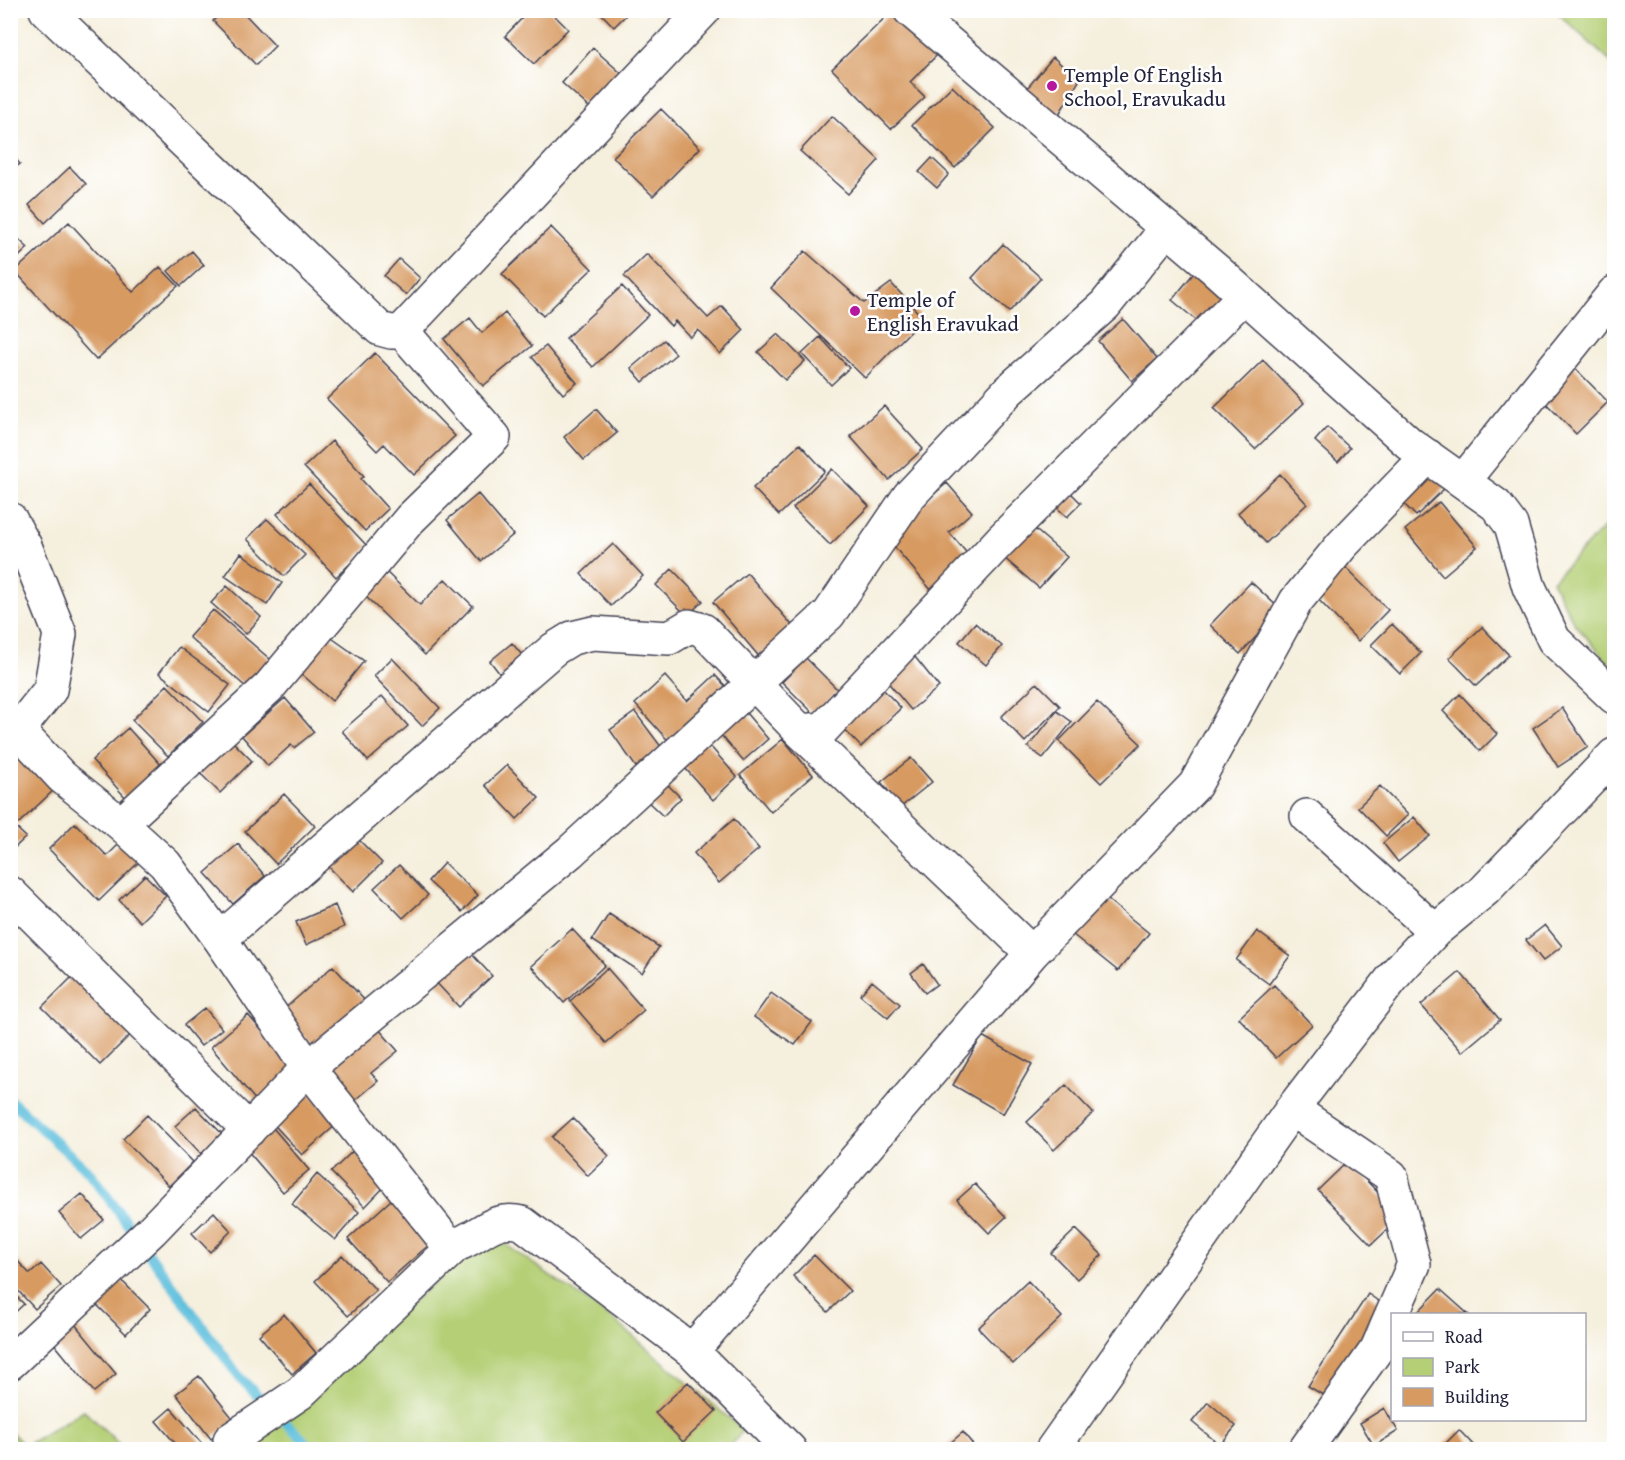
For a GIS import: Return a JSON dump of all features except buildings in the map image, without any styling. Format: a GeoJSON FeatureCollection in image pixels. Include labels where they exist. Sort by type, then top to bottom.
{"type":"FeatureCollection","features":[{"type":"Feature","properties":{"kind":"street"},"geometry":{"type":"LineString","coordinates":[[46,10],[380,329],[391,332],[402,330],[704,10]]}},
{"type":"Feature","properties":{"kind":"street"},"geometry":{"type":"LineString","coordinates":[[910,10],[1167,228],[1410,444],[1496,505],[1511,525],[1529,587],[1554,639],[1614,697]]}},
{"type":"Feature","properties":{"kind":"street"},"geometry":{"type":"LineString","coordinates":[[10,1363],[152,1230],[308,1068],[570,852],[829,614],[909,496],[1009,390],[1105,305],[1167,228]]}},
{"type":"Feature","properties":{"kind":"street"},"geometry":{"type":"LineString","coordinates":[[1463,481],[1614,293]]}},
{"type":"Feature","properties":{"kind":"street"},"geometry":{"type":"LineString","coordinates":[[800,730],[823,729],[1000,541],[1244,296]]}},
{"type":"Feature","properties":{"kind":"street"},"geometry":{"type":"LineString","coordinates":[[121,824],[268,687],[410,519],[494,437],[402,330]]}},
{"type":"Feature","properties":{"kind":"street"},"geometry":{"type":"LineString","coordinates":[[692,1351],[1032,953],[1195,785],[1296,602],[1342,545],[1428,456]]}},
{"type":"Feature","properties":{"kind":"street"},"geometry":{"type":"LineString","coordinates":[[10,519],[25,546],[60,634],[50,690],[13,730],[62,777],[121,824],[165,864],[220,939],[308,1068],[438,1233],[456,1245]]}},
{"type":"Feature","properties":{"kind":"street"},"geometry":{"type":"LineString","coordinates":[[220,939],[554,649],[572,638],[593,633],[669,638],[689,626],[702,630],[800,730],[1032,953]]}},
{"type":"Feature","properties":{"kind":"street"},"geometry":{"type":"LineString","coordinates":[[1052,1449],[1292,1109],[1397,972],[1435,931],[1485,890],[1614,755]]}},
{"type":"Feature","properties":{"kind":"street"},"geometry":{"type":"LineString","coordinates":[[1307,816],[1435,931]]}},
{"type":"Feature","properties":{"kind":"street"},"geometry":{"type":"LineString","coordinates":[[10,893],[249,1130]]}},
{"type":"Feature","properties":{"kind":"street"},"geometry":{"type":"LineString","coordinates":[[1292,1109],[1391,1176],[1414,1264],[1393,1313]]}},
{"type":"Feature","properties":{"kind":"street"},"geometry":{"type":"LineString","coordinates":[[237,1436],[300,1393],[456,1245],[468,1241],[493,1223],[507,1220],[522,1223],[692,1351],[790,1449]]}},
{"type":"Feature","properties":{"kind":"street"},"geometry":{"type":"LineString","coordinates":[[1305,1449],[1377,1349],[1391,1317]]}},
{"type":"Feature","properties":{"kind":"green space"},"geometry":{"type":"Polygon","coordinates":[[[1555,11],[1614,11],[1614,65],[1555,11]]]}},
{"type":"Feature","properties":{"kind":"green space"},"geometry":{"type":"Polygon","coordinates":[[[1614,517],[1614,669],[1574,623],[1552,581],[1614,517]]]}},
{"type":"Feature","properties":{"kind":"green space"},"geometry":{"type":"Polygon","coordinates":[[[502,1242],[613,1319],[743,1430],[728,1450],[244,1450],[455,1264],[502,1242]]]}},
{"type":"Feature","properties":{"kind":"green space"},"geometry":{"type":"Polygon","coordinates":[[[84,1410],[124,1449],[11,1449],[11,1432],[25,1446],[84,1410]]]}},
{"type":"Feature","properties":{"kind":"waterway"},"geometry":{"type":"LineString","coordinates":[[10,1100],[90,1173],[240,1378],[314,1450]]}},
{"type":"Feature","properties":{"kind":"place","name":"Temple Of English School, Eravukadu"},"geometry":{"type":"Point","coordinates":[1052,86]}},
{"type":"Feature","properties":{"kind":"place","name":"Temple of English Eravukad"},"geometry":{"type":"Point","coordinates":[855,311]}}]}
